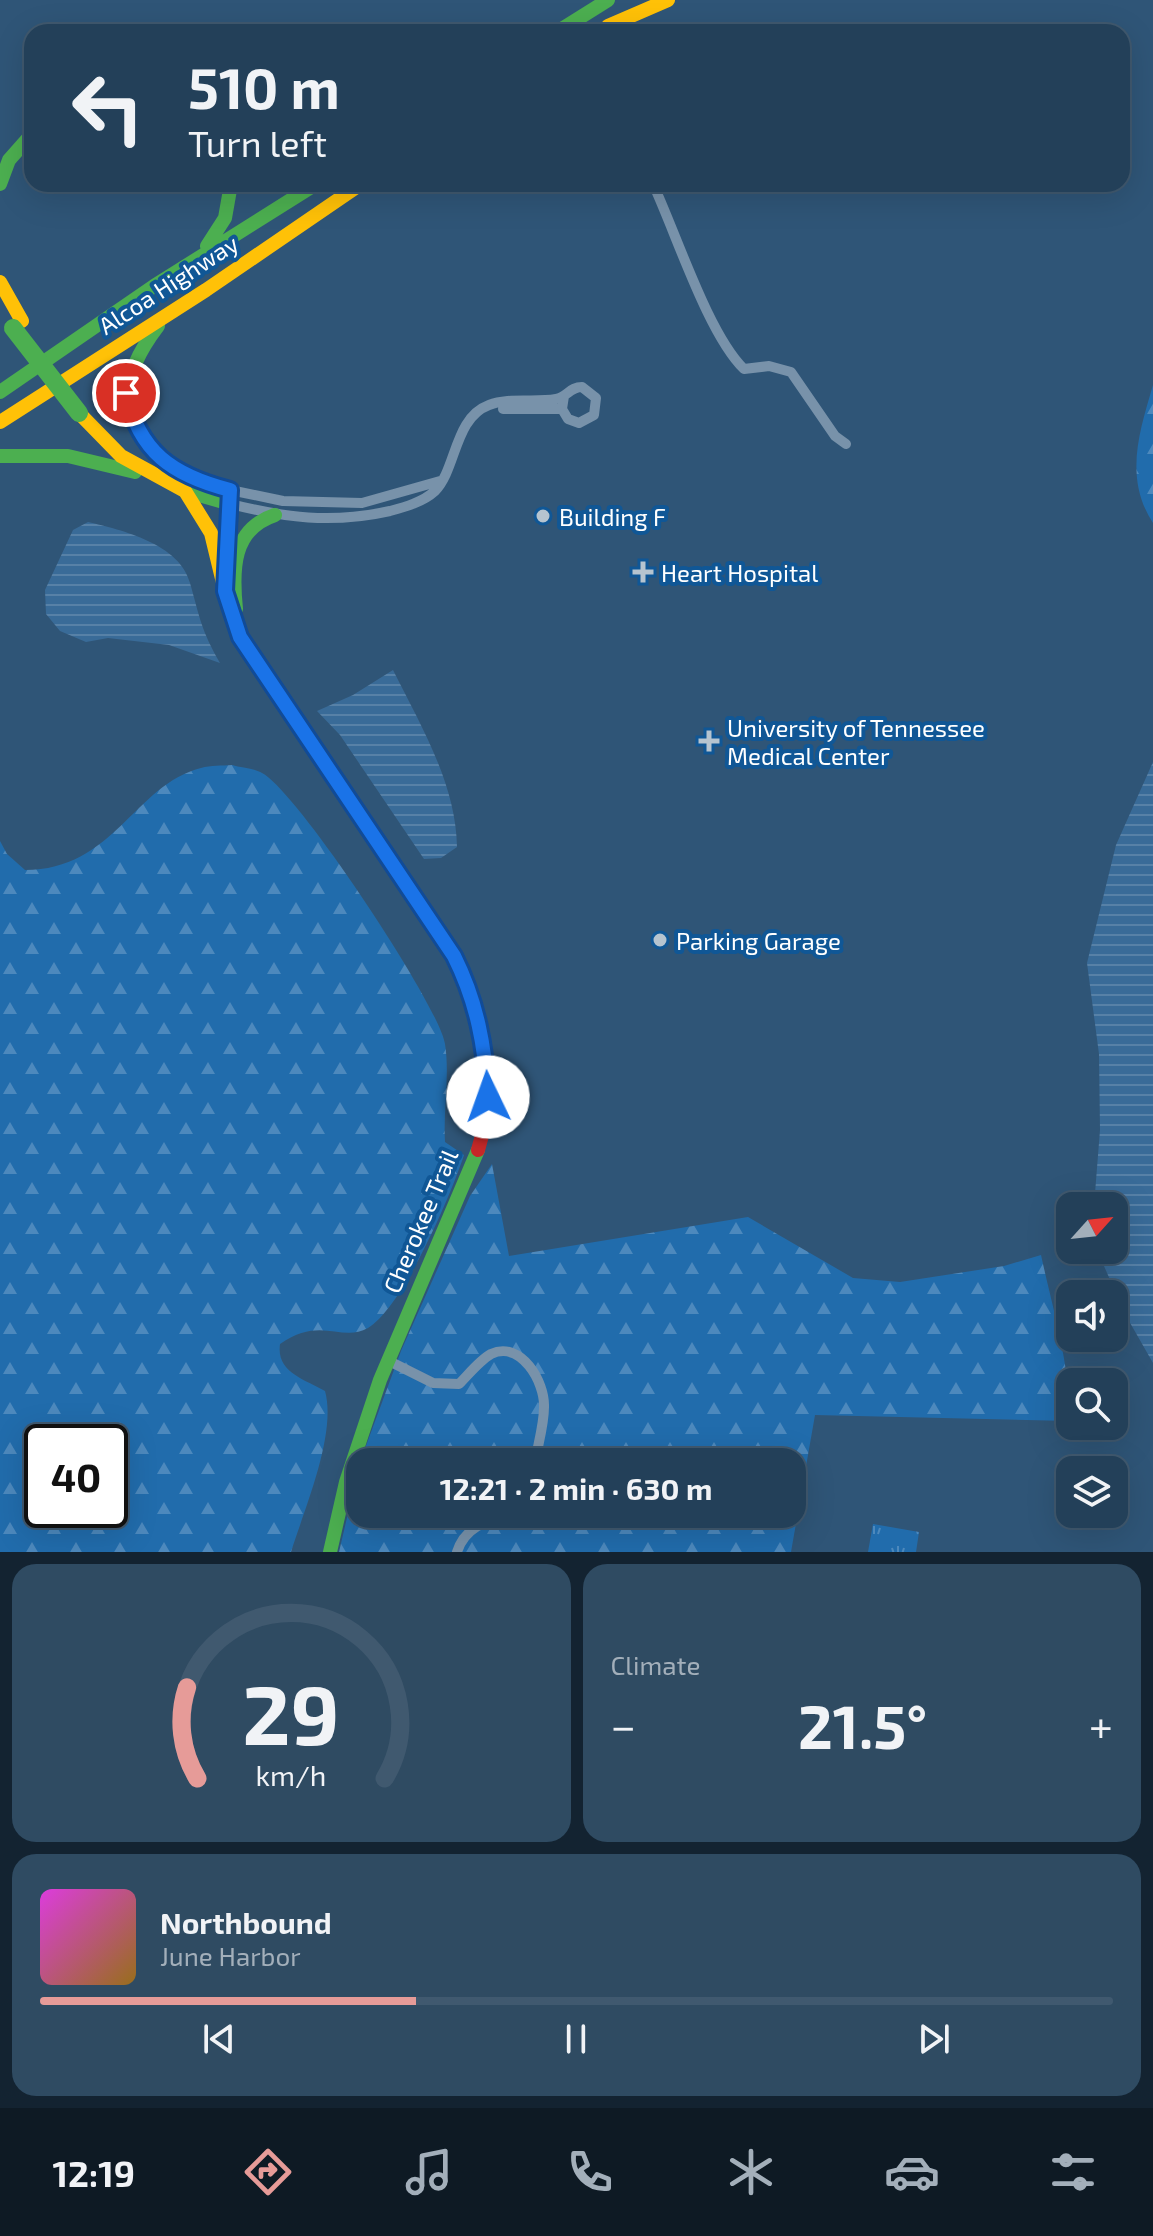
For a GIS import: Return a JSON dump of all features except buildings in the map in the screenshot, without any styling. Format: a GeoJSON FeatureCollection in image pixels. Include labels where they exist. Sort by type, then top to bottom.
{"type":"FeatureCollection","features":[{"type":"Feature","properties":{"kind":"main road"},"geometry":{"type":"LineString","coordinates":[[570,24],[608,0]]}},
{"type":"Feature","properties":{"kind":"main road"},"geometry":{"type":"LineString","coordinates":[[611,24],[651,0]]}},
{"type":"Feature","properties":{"kind":"main road"},"geometry":{"type":"LineString","coordinates":[[614,24],[668,0]]}},
{"type":"Feature","properties":{"kind":"main road"},"geometry":{"type":"LineString","coordinates":[[0,152],[24,127]]}},
{"type":"Feature","properties":{"kind":"main road"},"geometry":{"type":"LineString","coordinates":[[0,184],[9,160],[24,143]]}},
{"type":"Feature","properties":{"kind":"main road"},"geometry":{"type":"LineString","coordinates":[[189,264],[216,238],[229,212],[230,192]]}},
{"type":"Feature","properties":{"kind":"main road","name":"Alcoa Highway"},"geometry":{"type":"LineString","coordinates":[[0,392],[189,264],[303,192]]}},
{"type":"Feature","properties":{"kind":"main road","name":"Alcoa Highway"},"geometry":{"type":"LineString","coordinates":[[0,422],[349,192]]}},
{"type":"Feature","properties":{"kind":"main road"},"geometry":{"type":"LineString","coordinates":[[0,282],[17,324]]}},
{"type":"Feature","properties":{"kind":"main road"},"geometry":{"type":"LineString","coordinates":[[0,310],[17,324],[121,456],[185,491],[211,533],[225,591]]}},
{"type":"Feature","properties":{"kind":"main road"},"geometry":{"type":"LineString","coordinates":[[171,312],[149,336],[131,364],[126,393],[132,423],[145,444],[164,462],[229,496]]}},
{"type":"Feature","properties":{"kind":"main road"},"geometry":{"type":"LineString","coordinates":[[84,409],[125,447],[183,479],[205,484]]}},
{"type":"Feature","properties":{"kind":"main road"},"geometry":{"type":"LineString","coordinates":[[0,456],[25,454],[88,458],[185,491],[229,496]]}},
{"type":"Feature","properties":{"kind":"main road","name":"Cherokee Trail"},"geometry":{"type":"LineString","coordinates":[[229,496],[225,591],[240,637],[454,956],[467,981],[481,1029],[488,1097],[482,1132],[464,1186],[387,1360],[350,1467],[330,1552]]}},
{"type":"Feature","properties":{"kind":"main road"},"geometry":{"type":"LineString","coordinates":[[240,637],[234,597],[238,544],[252,523],[275,515]]}},
{"type":"Feature","properties":{"kind":"street"},"geometry":{"type":"LineString","coordinates":[[656,192],[698,292],[731,355],[744,369],[769,366],[791,372],[835,436],[846,444]]}},
{"type":"Feature","properties":{"kind":"street"},"geometry":{"type":"LineString","coordinates":[[229,496],[275,515],[353,519],[414,504],[437,489],[460,436],[475,417],[491,404],[564,396],[576,387],[588,389],[596,398],[597,409],[590,419],[579,423],[568,419],[562,409],[564,396]]}},
{"type":"Feature","properties":{"kind":"street"},"geometry":{"type":"LineString","coordinates":[[475,417],[500,409],[562,409]]}},
{"type":"Feature","properties":{"kind":"street"},"geometry":{"type":"LineString","coordinates":[[229,496],[348,503],[403,494],[440,481]]}},
{"type":"Feature","properties":{"kind":"street"},"geometry":{"type":"LineString","coordinates":[[387,1360],[433,1383],[459,1384],[490,1355],[502,1352],[524,1360],[535,1371],[545,1405],[537,1448]]}},
{"type":"Feature","properties":{"kind":"street"},"geometry":{"type":"LineString","coordinates":[[457,1552],[462,1540],[473,1528]]}},
{"type":"Feature","properties":{"kind":"green space"},"geometry":{"type":"Polygon","coordinates":[[[1153,385],[1153,523],[1139,489],[1137,455],[1153,385]]]}},
{"type":"Feature","properties":{"kind":"green space"},"geometry":{"type":"Polygon","coordinates":[[[232,765],[262,773],[280,788],[334,856],[394,946],[437,1022],[445,1044],[447,1068],[445,1142],[464,1155],[424,1249],[382,1316],[358,1332],[307,1331],[280,1344],[282,1361],[287,1368],[325,1391],[328,1409],[323,1450],[291,1552],[0,1552],[0,841],[7,854],[25,870],[55,866],[81,856],[102,842],[178,777],[205,767],[232,765]]]}},
{"type":"Feature","properties":{"kind":"green space"},"geometry":{"type":"Polygon","coordinates":[[[492,1164],[509,1256],[748,1217],[853,1278],[900,1282],[1004,1266],[1041,1255],[1056,1321],[1056,1352],[1062,1352],[1065,1368],[1056,1368],[1056,1421],[815,1415],[806,1466],[806,1448],[365,1448],[401,1351],[470,1196],[492,1164]]]}},
{"type":"Feature","properties":{"kind":"green space"},"geometry":{"type":"Polygon","coordinates":[[[346,1522],[346,1528],[795,1528],[791,1552],[339,1552],[346,1522]]]}},
{"type":"Feature","properties":{"kind":"green space"},"geometry":{"type":"Polygon","coordinates":[[[873,1524],[919,1532],[916,1552],[868,1552],[873,1524]]]}},
{"type":"Feature","properties":{"kind":"shaded area"},"geometry":{"type":"Polygon","coordinates":[[[88,522],[148,541],[175,558],[190,583],[205,632],[220,663],[169,645],[108,638],[86,642],[60,631],[46,614],[45,590],[73,530],[88,522]]]}},
{"type":"Feature","properties":{"kind":"shaded area"},"geometry":{"type":"Polygon","coordinates":[[[393,670],[435,756],[451,801],[457,847],[441,858],[424,859],[340,735],[317,711],[353,695],[393,670]]]}},
{"type":"Feature","properties":{"kind":"shaded area"},"geometry":{"type":"Polygon","coordinates":[[[1153,762],[1153,1363],[1128,1319],[1128,1280],[1110,1280],[1103,1264],[1128,1264],[1128,1192],[1095,1192],[1100,1130],[1099,1054],[1087,963],[1116,845],[1153,762]]]}},
{"type":"Feature","properties":{"kind":"traffic: fast"},"geometry":{"type":"LineString","coordinates":[[570,24],[608,0]]}},
{"type":"Feature","properties":{"kind":"traffic: fast"},"geometry":{"type":"LineString","coordinates":[[0,184],[9,160],[24,143]]}},
{"type":"Feature","properties":{"kind":"traffic: fast"},"geometry":{"type":"LineString","coordinates":[[207,246],[225,218],[230,192]]}},
{"type":"Feature","properties":{"kind":"traffic: fast"},"geometry":{"type":"LineString","coordinates":[[0,392],[154,286],[303,192]]}},
{"type":"Feature","properties":{"kind":"traffic: fast"},"geometry":{"type":"LineString","coordinates":[[158,326],[140,353],[130,377],[128,398],[132,418],[142,436],[158,452],[205,484]]}},
{"type":"Feature","properties":{"kind":"traffic: fast"},"geometry":{"type":"LineString","coordinates":[[13,328],[79,413]]}},
{"type":"Feature","properties":{"kind":"traffic: fast"},"geometry":{"type":"LineString","coordinates":[[0,456],[68,456],[135,472]]}},
{"type":"Feature","properties":{"kind":"traffic: fast"},"geometry":{"type":"LineString","coordinates":[[195,481],[230,490]]}},
{"type":"Feature","properties":{"kind":"traffic: fast"},"geometry":{"type":"LineString","coordinates":[[185,491],[227,503]]}},
{"type":"Feature","properties":{"kind":"traffic: fast"},"geometry":{"type":"LineString","coordinates":[[229,494],[225,591],[240,637],[434,926]]}},
{"type":"Feature","properties":{"kind":"traffic: fast"},"geometry":{"type":"LineString","coordinates":[[236,609],[234,580],[238,553],[250,530],[275,515]]}},
{"type":"Feature","properties":{"kind":"traffic: fast"},"geometry":{"type":"LineString","coordinates":[[330,1552],[346,1482],[380,1380],[478,1150]]}},
{"type":"Feature","properties":{"kind":"traffic: slow"},"geometry":{"type":"LineString","coordinates":[[613,24],[668,0]]}},
{"type":"Feature","properties":{"kind":"traffic: slow"},"geometry":{"type":"LineString","coordinates":[[0,422],[206,290],[349,192]]}},
{"type":"Feature","properties":{"kind":"traffic: slow"},"geometry":{"type":"LineString","coordinates":[[0,282],[22,321]]}},
{"type":"Feature","properties":{"kind":"traffic: slow"},"geometry":{"type":"LineString","coordinates":[[79,413],[121,456],[185,491],[211,533],[225,591]]}},
{"type":"Feature","properties":{"kind":"traffic: jam"},"geometry":{"type":"LineString","coordinates":[[434,926],[463,978],[482,1034],[488,1091],[478,1150]]}},
{"type":"Feature","properties":{"kind":"place","name":"Building F"},"geometry":{"type":"Point","coordinates":[543,516]}},
{"type":"Feature","properties":{"kind":"place","name":"Heart Hospital"},"geometry":{"type":"Point","coordinates":[643,572]}},
{"type":"Feature","properties":{"kind":"place","name":"University of Tennessee Medical Center"},"geometry":{"type":"Point","coordinates":[709,741]}},
{"type":"Feature","properties":{"kind":"place","name":"Parking Garage"},"geometry":{"type":"Point","coordinates":[660,940]}},
{"type":"Feature","properties":{"kind":"route"},"geometry":{"type":"LineString","coordinates":[[126,393],[132,423],[145,444],[164,462],[205,484],[230,490],[225,591],[240,637],[454,956],[476,1008],[486,1055],[488,1097]]}}]}
